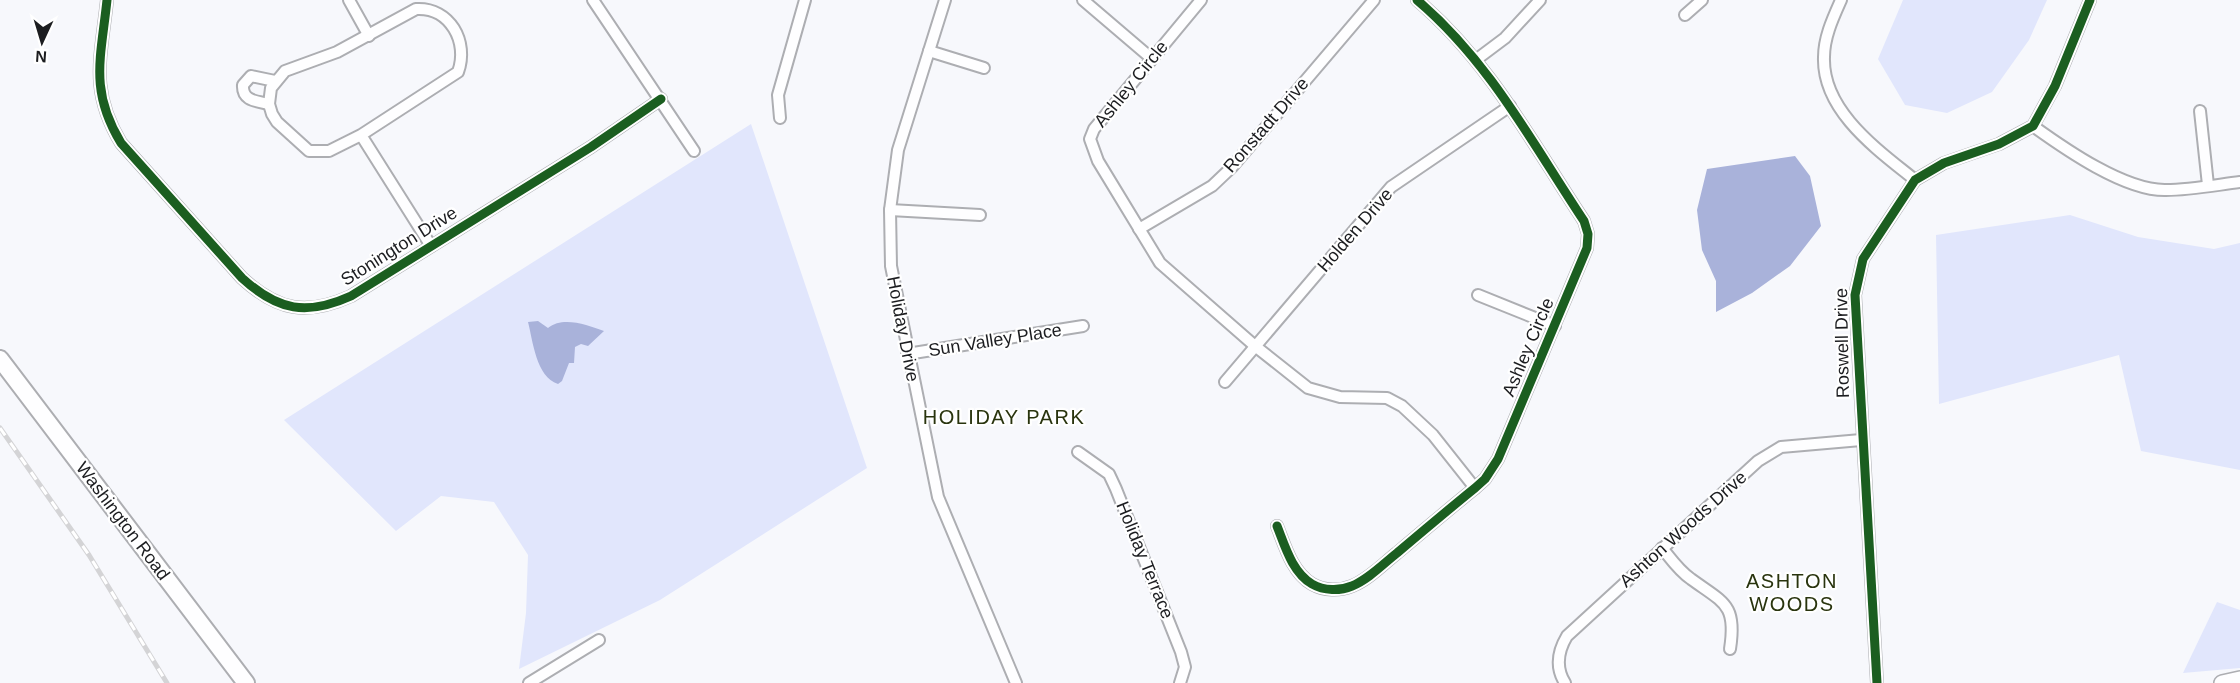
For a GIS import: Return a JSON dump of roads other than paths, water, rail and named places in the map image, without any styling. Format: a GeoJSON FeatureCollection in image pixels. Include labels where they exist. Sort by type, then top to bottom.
{"type":"FeatureCollection","features":[{"type":"Feature","properties":{"kind":"main road","name":"Washington Road"},"geometry":{"type":"LineString","coordinates":[[0,359],[246,683]]}},
{"type":"Feature","properties":{"kind":"street","name":"Stonington Drive"},"geometry":{"type":"LineString","coordinates":[[107,0],[99,79],[100,95],[112,128],[134,159],[258,293],[293,308],[312,309],[332,305],[351,296],[591,147],[661,99]]}},
{"type":"Feature","properties":{"kind":"street"},"geometry":{"type":"LineString","coordinates":[[349,0],[369,36]]}},
{"type":"Feature","properties":{"kind":"street"},"geometry":{"type":"LineString","coordinates":[[593,0],[694,151]]}},
{"type":"Feature","properties":{"kind":"street"},"geometry":{"type":"LineString","coordinates":[[780,118],[778,95],[806,0]]}},
{"type":"Feature","properties":{"kind":"street","name":"Holiday Drive"},"geometry":{"type":"LineString","coordinates":[[945,0],[898,150],[890,210],[891,266],[907,354],[938,496],[1016,683]]}},
{"type":"Feature","properties":{"kind":"street"},"geometry":{"type":"LineString","coordinates":[[1083,0],[1151,58]]}},
{"type":"Feature","properties":{"kind":"street","name":"Ashley Circle"},"geometry":{"type":"LineString","coordinates":[[1201,0],[1101,118],[1090,139],[1098,161],[1161,263],[1294,380],[1323,394],[1387,399],[1402,406],[1433,435],[1475,488]]}},
{"type":"Feature","properties":{"kind":"street","name":"Ronstadt Drive"},"geometry":{"type":"LineString","coordinates":[[1139,229],[1212,186],[1232,167],[1374,0]]}},
{"type":"Feature","properties":{"kind":"street","name":"Ashley Circle"},"geometry":{"type":"LineString","coordinates":[[1277,526],[1299,573],[1311,584],[1324,590],[1338,589],[1352,586],[1372,573],[1475,488],[1485,479],[1498,459],[1583,261],[1588,234],[1584,221],[1477,59],[1446,25],[1417,0]]}},
{"type":"Feature","properties":{"kind":"street"},"geometry":{"type":"LineString","coordinates":[[1477,59],[1505,38],[1540,0]]}},
{"type":"Feature","properties":{"kind":"street"},"geometry":{"type":"LineString","coordinates":[[1685,15],[1702,0]]}},
{"type":"Feature","properties":{"kind":"street"},"geometry":{"type":"LineString","coordinates":[[1840,0],[1826,38],[1823,59],[1827,80],[1836,100],[1853,125],[1915,180]]}},
{"type":"Feature","properties":{"kind":"street"},"geometry":{"type":"LineString","coordinates":[[2090,0],[2052,93],[2032,126],[2082,157],[2127,181],[2146,188],[2164,190],[2240,182]]}},
{"type":"Feature","properties":{"kind":"street"},"geometry":{"type":"LineString","coordinates":[[429,8],[449,22],[461,41],[463,52],[458,72],[451,79],[361,135],[329,152],[309,151],[277,122],[269,104],[274,81],[285,71],[337,52],[416,9],[429,8]]}},
{"type":"Feature","properties":{"kind":"street"},"geometry":{"type":"LineString","coordinates":[[929,51],[984,68]]}},
{"type":"Feature","properties":{"kind":"street"},"geometry":{"type":"LineString","coordinates":[[269,104],[248,99],[243,93],[243,85],[251,76],[274,81]]}},
{"type":"Feature","properties":{"kind":"street","name":"Holden Drive"},"geometry":{"type":"LineString","coordinates":[[1225,382],[1391,187],[1409,172],[1510,106]]}},
{"type":"Feature","properties":{"kind":"street"},"geometry":{"type":"LineString","coordinates":[[2200,111],[2208,185]]}},
{"type":"Feature","properties":{"kind":"street","name":"Roswell Drive"},"geometry":{"type":"LineString","coordinates":[[1877,683],[1861,440],[1855,295],[1857,277],[1863,259],[1915,180],[1944,163],[1999,144],[2032,126]]}},
{"type":"Feature","properties":{"kind":"street"},"geometry":{"type":"LineString","coordinates":[[361,135],[431,246]]}},
{"type":"Feature","properties":{"kind":"street"},"geometry":{"type":"LineString","coordinates":[[890,210],[980,215]]}},
{"type":"Feature","properties":{"kind":"street"},"geometry":{"type":"LineString","coordinates":[[1478,295],[1555,326]]}},
{"type":"Feature","properties":{"kind":"street","name":"Sun Valley Place"},"geometry":{"type":"LineString","coordinates":[[907,354],[1083,326]]}},
{"type":"Feature","properties":{"kind":"street","name":"Ashton Woods Drive"},"geometry":{"type":"LineString","coordinates":[[1565,683],[1558,662],[1560,648],[1567,636],[1770,452],[1781,447],[1861,440]]}},
{"type":"Feature","properties":{"kind":"street","name":"Holiday Terrace"},"geometry":{"type":"LineString","coordinates":[[1078,452],[1109,474],[1116,489],[1181,652],[1185,667],[1180,683]]}},
{"type":"Feature","properties":{"kind":"street"},"geometry":{"type":"LineString","coordinates":[[1662,548],[1689,578],[1726,604],[1733,621],[1730,649]]}},
{"type":"Feature","properties":{"kind":"street"},"geometry":{"type":"LineString","coordinates":[[529,683],[599,640]]}},
{"type":"Feature","properties":{"kind":"street"},"geometry":{"type":"LineString","coordinates":[[2222,683],[2240,679]]}},
{"type":"Feature","properties":{"kind":"water"},"geometry":{"type":"Polygon","coordinates":[[[1795,156],[1810,176],[1821,226],[1790,266],[1752,293],[1716,312],[1716,281],[1702,250],[1697,210],[1707,169],[1795,156]]]}},
{"type":"Feature","properties":{"kind":"water"},"geometry":{"type":"Polygon","coordinates":[[[538,321],[548,328],[554,324],[568,322],[604,331],[588,346],[581,344],[575,347],[574,363],[569,363],[562,381],[558,384],[545,374],[537,358],[528,322],[538,321]]]}},
{"type":"Feature","properties":{"kind":"railway"},"geometry":{"type":"LineString","coordinates":[[0,428],[89,555],[167,683]]}},
{"type":"Feature","properties":{"kind":"district","name":"HOLIDAY PARK"},"geometry":{"type":"Point","coordinates":[1004,417]}},
{"type":"Feature","properties":{"kind":"district","name":"ASHTON WOODS"},"geometry":{"type":"Point","coordinates":[1792,592]}}]}
